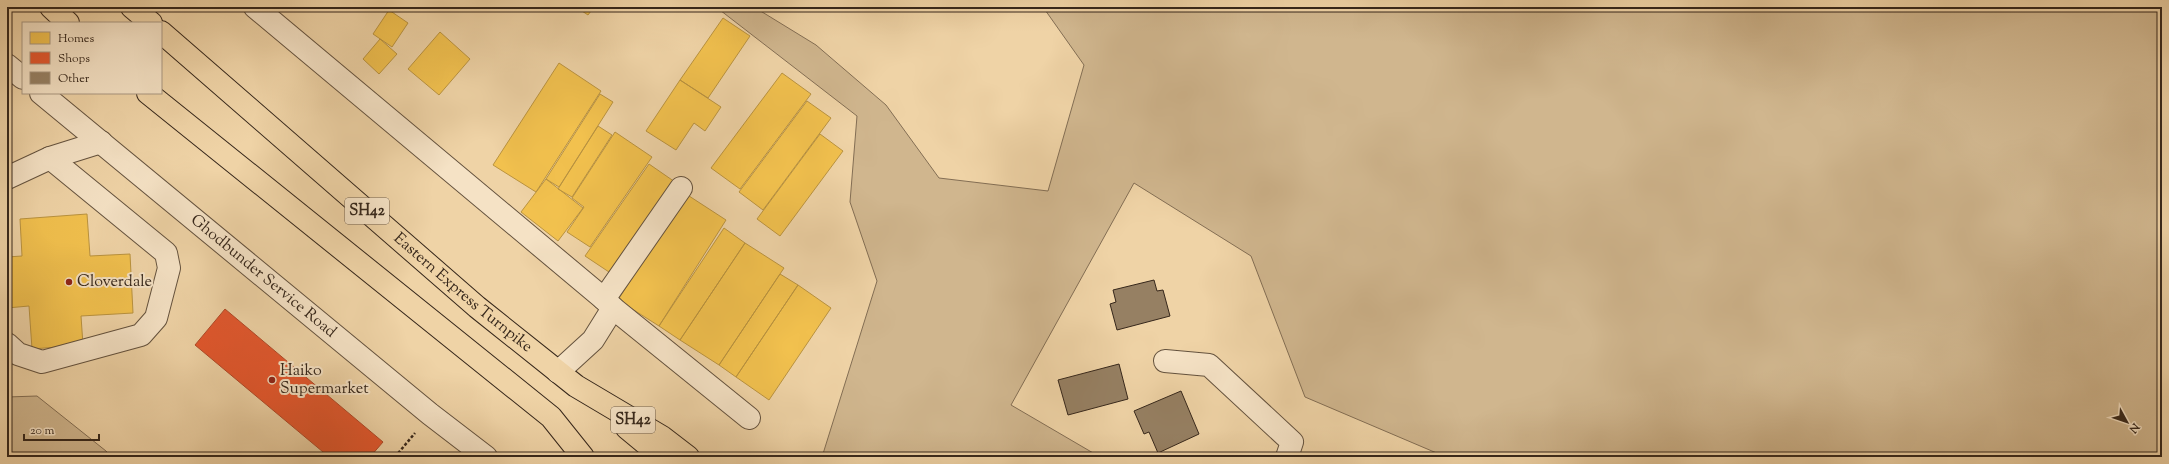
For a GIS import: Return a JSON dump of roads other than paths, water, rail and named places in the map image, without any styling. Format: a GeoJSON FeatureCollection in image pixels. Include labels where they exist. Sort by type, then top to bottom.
{"type":"FeatureCollection","features":[{"type":"Feature","properties":{"kind":"main road"},"geometry":{"type":"LineString","coordinates":[[51,7],[67,22]]}},
{"type":"Feature","properties":{"kind":"main road"},"geometry":{"type":"LineString","coordinates":[[132,7],[149,22]]}},
{"type":"Feature","properties":{"kind":"main road","name":"Eastern Express Turnpike"},"geometry":{"type":"LineString","coordinates":[[162,33],[477,307],[576,386],[662,437],[688,457]]}},
{"type":"Feature","properties":{"kind":"main road","name":"SH42"},"geometry":{"type":"LineString","coordinates":[[149,94],[551,417],[592,455]]}},
{"type":"Feature","properties":{"kind":"main road"},"geometry":{"type":"LineString","coordinates":[[576,386],[662,457]]}},
{"type":"Feature","properties":{"kind":"street"},"geometry":{"type":"LineString","coordinates":[[255,7],[608,304],[749,418]]}},
{"type":"Feature","properties":{"kind":"street"},"geometry":{"type":"LineString","coordinates":[[7,65],[22,77]]}},
{"type":"Feature","properties":{"kind":"street","name":"Ghodbunder Service Road"},"geometry":{"type":"LineString","coordinates":[[42,94],[430,414],[486,457]]}},
{"type":"Feature","properties":{"kind":"street"},"geometry":{"type":"LineString","coordinates":[[7,178],[50,158],[100,142]]}},
{"type":"Feature","properties":{"kind":"street"},"geometry":{"type":"LineString","coordinates":[[7,344],[18,354],[42,362],[141,335],[156,318],[169,268],[166,253],[50,158]]}},
{"type":"Feature","properties":{"kind":"street"},"geometry":{"type":"LineString","coordinates":[[558,372],[593,340],[608,304],[681,188]]}},
{"type":"Feature","properties":{"kind":"street"},"geometry":{"type":"LineString","coordinates":[[1165,361],[1208,365],[1292,442],[1287,457]]}},
{"type":"Feature","properties":{"kind":"place","name":"Cloverdale"},"geometry":{"type":"Point","coordinates":[69,282]}},
{"type":"Feature","properties":{"kind":"place","name":"Haiko Supermarket"},"geometry":{"type":"Point","coordinates":[272,380]}}]}
